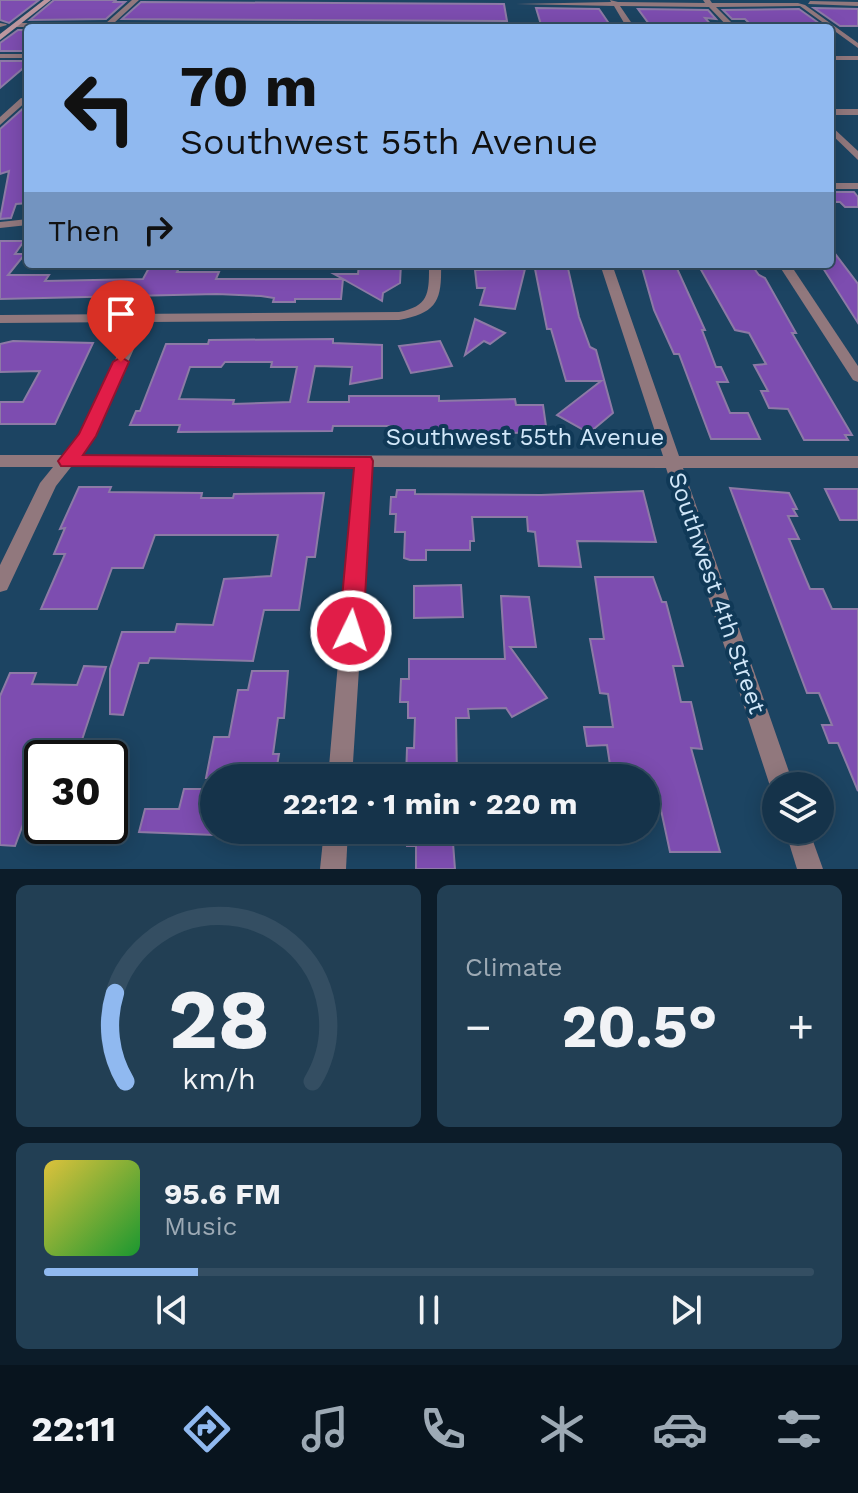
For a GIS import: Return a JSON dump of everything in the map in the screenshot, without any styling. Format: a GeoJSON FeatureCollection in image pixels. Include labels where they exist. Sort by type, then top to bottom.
{"type":"FeatureCollection","features":[{"type":"Feature","properties":{"kind":"main road"},"geometry":{"type":"LineString","coordinates":[[2,30],[37,0]]}},
{"type":"Feature","properties":{"kind":"main road"},"geometry":{"type":"LineString","coordinates":[[2,30],[17,25],[48,0]]}},
{"type":"Feature","properties":{"kind":"street"},"geometry":{"type":"LineString","coordinates":[[109,24],[136,0]]}},
{"type":"Feature","properties":{"kind":"street"},"geometry":{"type":"LineString","coordinates":[[527,24],[519,2],[858,4]]}},
{"type":"Feature","properties":{"kind":"street"},"geometry":{"type":"LineString","coordinates":[[614,2],[628,24]]}},
{"type":"Feature","properties":{"kind":"street"},"geometry":{"type":"LineString","coordinates":[[708,2],[729,24]]}},
{"type":"Feature","properties":{"kind":"street"},"geometry":{"type":"LineString","coordinates":[[805,4],[830,24]]}},
{"type":"Feature","properties":{"kind":"street"},"geometry":{"type":"LineString","coordinates":[[17,25],[24,25]]}},
{"type":"Feature","properties":{"kind":"street"},"geometry":{"type":"LineString","coordinates":[[834,27],[858,46]]}},
{"type":"Feature","properties":{"kind":"street"},"geometry":{"type":"LineString","coordinates":[[0,56],[24,56]]}},
{"type":"Feature","properties":{"kind":"street"},"geometry":{"type":"LineString","coordinates":[[834,58],[858,58]]}},
{"type":"Feature","properties":{"kind":"street"},"geometry":{"type":"LineString","coordinates":[[12,100],[24,100]]}},
{"type":"Feature","properties":{"kind":"street"},"geometry":{"type":"LineString","coordinates":[[0,122],[24,102]]}},
{"type":"Feature","properties":{"kind":"street"},"geometry":{"type":"LineString","coordinates":[[834,112],[858,112]]}},
{"type":"Feature","properties":{"kind":"street"},"geometry":{"type":"LineString","coordinates":[[834,132],[858,157]]}},
{"type":"Feature","properties":{"kind":"street"},"geometry":{"type":"LineString","coordinates":[[834,186],[858,186]]}},
{"type":"Feature","properties":{"kind":"street"},"geometry":{"type":"LineString","coordinates":[[0,225],[24,222]]}},
{"type":"Feature","properties":{"kind":"street"},"geometry":{"type":"LineString","coordinates":[[0,319],[409,315],[428,306],[436,288],[435,268]]}},
{"type":"Feature","properties":{"kind":"street","name":"Southwest 4th Street"},"geometry":{"type":"LineString","coordinates":[[607,268],[777,772]]}},
{"type":"Feature","properties":{"kind":"street"},"geometry":{"type":"LineString","coordinates":[[787,268],[858,377]]}},
{"type":"Feature","properties":{"kind":"street"},"geometry":{"type":"LineString","coordinates":[[0,584],[49,483],[87,436],[141,319]]}},
{"type":"Feature","properties":{"kind":"street","name":"Southwest 55th Avenue"},"geometry":{"type":"LineString","coordinates":[[0,461],[858,462]]}},
{"type":"Feature","properties":{"kind":"street"},"geometry":{"type":"LineString","coordinates":[[341,764],[364,461]]}},
{"type":"Feature","properties":{"kind":"street"},"geometry":{"type":"LineString","coordinates":[[333,869],[335,844]]}},
{"type":"Feature","properties":{"kind":"street"},"geometry":{"type":"LineString","coordinates":[[802,844],[810,869]]}},
{"type":"Feature","properties":{"kind":"building"},"geometry":{"type":"Polygon","coordinates":[[[0,0],[39,0],[9,23],[0,20],[0,0]]]}},
{"type":"Feature","properties":{"kind":"building"},"geometry":{"type":"Polygon","coordinates":[[[54,0],[125,2],[106,19],[30,20],[54,0]]]}},
{"type":"Feature","properties":{"kind":"building"},"geometry":{"type":"Polygon","coordinates":[[[141,2],[504,4],[507,21],[122,19],[141,2]]]}},
{"type":"Feature","properties":{"kind":"building"},"geometry":{"type":"Polygon","coordinates":[[[536,8],[599,9],[609,24],[541,24],[536,8]]]}},
{"type":"Feature","properties":{"kind":"building"},"geometry":{"type":"Polygon","coordinates":[[[814,8],[858,9],[858,26],[840,26],[814,8]]]}},
{"type":"Feature","properties":{"kind":"building"},"geometry":{"type":"Polygon","coordinates":[[[638,9],[708,10],[716,19],[705,18],[710,24],[649,24],[638,9]]]}},
{"type":"Feature","properties":{"kind":"building"},"geometry":{"type":"Polygon","coordinates":[[[799,9],[820,24],[750,24],[745,19],[732,19],[723,10],[799,9]]]}},
{"type":"Feature","properties":{"kind":"building"},"geometry":{"type":"Polygon","coordinates":[[[18,30],[24,30],[24,51],[0,51],[0,43],[18,30]]]}},
{"type":"Feature","properties":{"kind":"building"},"geometry":{"type":"Polygon","coordinates":[[[0,61],[24,61],[24,67],[0,88],[0,61]]]}},
{"type":"Feature","properties":{"kind":"building"},"geometry":{"type":"Polygon","coordinates":[[[24,108],[24,203],[16,204],[11,218],[0,219],[9,171],[0,174],[0,129],[24,108]]]}},
{"type":"Feature","properties":{"kind":"building"},"geometry":{"type":"Polygon","coordinates":[[[834,192],[854,192],[858,197],[858,207],[845,207],[840,202],[834,202],[834,192]]]}},
{"type":"Feature","properties":{"kind":"building"},"geometry":{"type":"Polygon","coordinates":[[[0,241],[24,241],[15,254],[24,255],[8,275],[49,275],[45,281],[143,279],[149,268],[219,272],[216,279],[343,279],[341,299],[295,299],[295,302],[273,302],[274,298],[261,296],[217,294],[0,299],[0,241]]]}},
{"type":"Feature","properties":{"kind":"building"},"geometry":{"type":"Polygon","coordinates":[[[834,252],[858,284],[858,323],[823,268],[834,268],[834,252]]]}},
{"type":"Feature","properties":{"kind":"building"},"geometry":{"type":"Polygon","coordinates":[[[359,268],[401,268],[400,283],[383,293],[382,301],[334,274],[358,274],[359,268]]]}},
{"type":"Feature","properties":{"kind":"building"},"geometry":{"type":"Polygon","coordinates":[[[568,268],[579,317],[590,347],[596,350],[613,413],[589,433],[557,415],[601,381],[566,381],[551,329],[547,329],[535,269],[568,268]]]}},
{"type":"Feature","properties":{"kind":"building"},"geometry":{"type":"Polygon","coordinates":[[[642,268],[677,268],[705,330],[702,330],[716,367],[721,367],[728,382],[717,382],[730,413],[748,413],[760,439],[711,439],[679,354],[674,354],[654,310],[642,268]]]}},
{"type":"Feature","properties":{"kind":"building"},"geometry":{"type":"Polygon","coordinates":[[[700,268],[754,268],[765,278],[796,333],[792,333],[852,435],[845,435],[848,440],[804,440],[788,409],[769,408],[761,391],[768,391],[754,365],[766,364],[749,333],[735,330],[700,268]]]}},
{"type":"Feature","properties":{"kind":"building"},"geometry":{"type":"Polygon","coordinates":[[[525,269],[515,309],[480,305],[485,288],[477,288],[475,270],[525,269]]]}},
{"type":"Feature","properties":{"kind":"building"},"geometry":{"type":"Polygon","coordinates":[[[475,319],[505,333],[490,344],[484,341],[465,355],[475,319]]]}},
{"type":"Feature","properties":{"kind":"building"},"geometry":{"type":"Polygon","coordinates":[[[333,339],[333,343],[382,345],[382,378],[350,384],[352,367],[315,366],[308,402],[349,402],[349,396],[439,396],[439,401],[515,399],[516,405],[543,405],[547,433],[415,432],[415,435],[393,435],[394,426],[333,426],[332,431],[178,432],[180,425],[130,425],[136,411],[140,411],[166,344],[208,344],[209,340],[333,339]],[[225,362],[221,367],[190,367],[179,399],[234,400],[233,404],[290,402],[297,367],[271,367],[272,362],[225,362]]]}},
{"type":"Feature","properties":{"kind":"building"},"geometry":{"type":"Polygon","coordinates":[[[13,341],[93,343],[55,424],[0,424],[0,402],[23,402],[40,371],[0,372],[0,344],[13,341]]]}},
{"type":"Feature","properties":{"kind":"building"},"geometry":{"type":"Polygon","coordinates":[[[440,341],[452,366],[411,373],[399,346],[440,341]]]}},
{"type":"Feature","properties":{"kind":"building"},"geometry":{"type":"Polygon","coordinates":[[[79,487],[111,487],[109,492],[202,493],[201,498],[233,498],[234,494],[324,493],[315,557],[307,557],[299,610],[264,610],[253,661],[150,658],[148,663],[139,663],[123,715],[110,714],[110,669],[122,632],[175,632],[177,624],[213,625],[224,579],[271,576],[278,535],[155,535],[143,568],[112,568],[97,609],[41,609],[65,554],[54,554],[65,528],[60,529],[79,487]]]}},
{"type":"Feature","properties":{"kind":"building"},"geometry":{"type":"Polygon","coordinates":[[[730,488],[789,493],[797,516],[788,516],[799,539],[789,539],[810,589],[823,589],[832,609],[858,609],[858,791],[838,743],[829,743],[822,725],[832,725],[819,693],[807,693],[730,488]]]}},
{"type":"Feature","properties":{"kind":"building"},"geometry":{"type":"Polygon","coordinates":[[[825,489],[858,489],[858,520],[840,520],[825,489]]]}},
{"type":"Feature","properties":{"kind":"building"},"geometry":{"type":"Polygon","coordinates":[[[397,490],[415,490],[415,494],[541,495],[643,491],[656,542],[577,541],[581,567],[539,566],[535,532],[528,531],[527,517],[472,517],[474,541],[470,541],[470,550],[426,550],[426,560],[410,560],[404,558],[405,532],[395,532],[396,514],[390,514],[391,497],[396,497],[397,490]]]}},
{"type":"Feature","properties":{"kind":"building"},"geometry":{"type":"Polygon","coordinates":[[[595,577],[653,577],[662,602],[666,602],[683,666],[673,666],[681,702],[691,702],[702,749],[691,748],[720,852],[670,852],[660,805],[660,764],[610,764],[607,745],[587,746],[584,727],[613,727],[608,694],[600,693],[590,639],[604,639],[595,577]]]}},
{"type":"Feature","properties":{"kind":"building"},"geometry":{"type":"Polygon","coordinates":[[[461,585],[463,617],[414,618],[414,586],[461,585]]]}},
{"type":"Feature","properties":{"kind":"building"},"geometry":{"type":"Polygon","coordinates":[[[501,596],[529,597],[536,647],[510,647],[547,698],[512,717],[506,708],[468,709],[469,718],[456,718],[457,764],[406,764],[407,748],[414,748],[415,718],[408,718],[408,702],[400,702],[401,679],[409,679],[409,659],[505,659],[501,596]]]}},
{"type":"Feature","properties":{"kind":"building"},"geometry":{"type":"Polygon","coordinates":[[[84,666],[106,667],[82,740],[24,740],[24,822],[15,846],[0,845],[0,696],[10,673],[36,673],[32,684],[77,685],[84,666]]]}},
{"type":"Feature","properties":{"kind":"building"},"geometry":{"type":"Polygon","coordinates":[[[252,671],[288,671],[284,718],[278,718],[273,754],[279,754],[277,764],[209,764],[214,737],[229,737],[238,690],[248,690],[252,671]]]}},
{"type":"Feature","properties":{"kind":"building"},"geometry":{"type":"Polygon","coordinates":[[[184,789],[200,789],[200,834],[139,832],[145,809],[179,809],[184,789]]]}},
{"type":"Feature","properties":{"kind":"building"},"geometry":{"type":"Polygon","coordinates":[[[453,844],[455,869],[416,869],[416,846],[407,846],[453,844]]]}},
{"type":"Feature","properties":{"kind":"route"},"geometry":{"type":"LineString","coordinates":[[121,362],[87,436],[68,461],[364,461],[351,631]]}}]}
